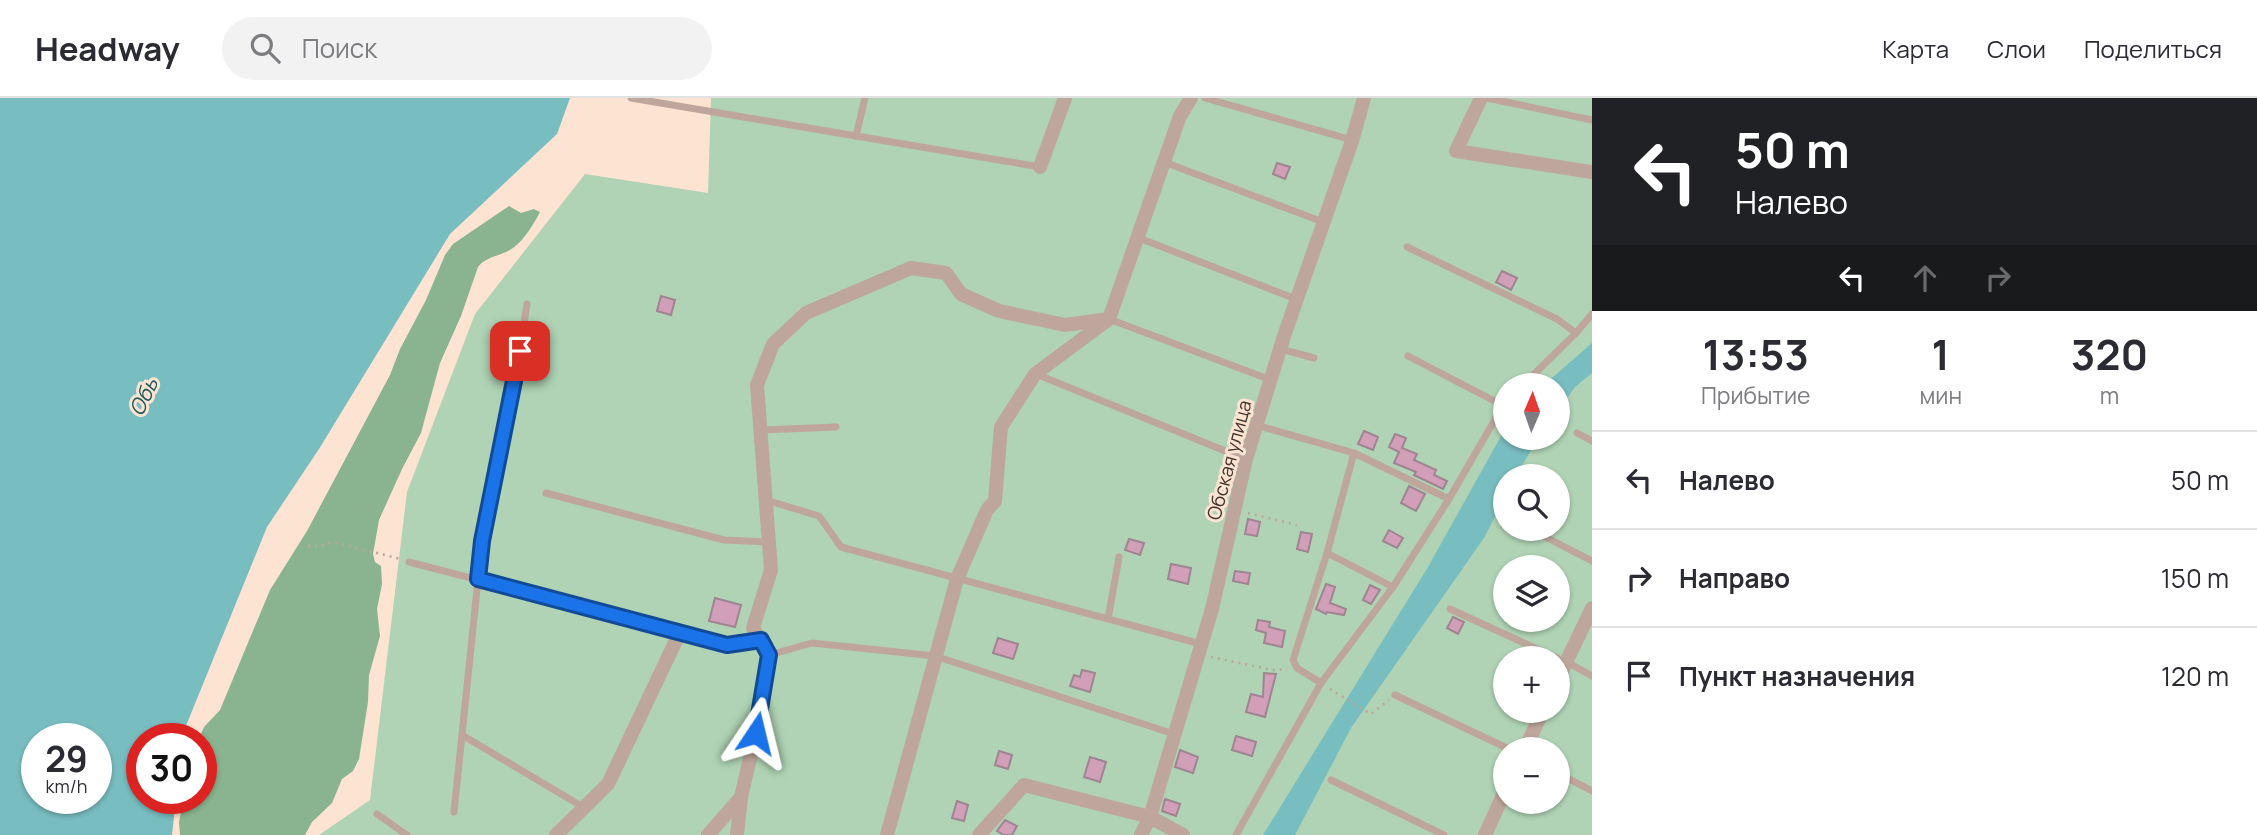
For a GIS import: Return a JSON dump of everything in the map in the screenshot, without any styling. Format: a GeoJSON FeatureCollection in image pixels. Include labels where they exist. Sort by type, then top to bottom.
{"type":"FeatureCollection","features":[{"type":"Feature","properties":{"kind":"street"},"geometry":{"type":"LineString","coordinates":[[1040,167],[1065,98]]}},
{"type":"Feature","properties":{"kind":"street"},"geometry":{"type":"LineString","coordinates":[[887,835],[957,579],[987,510],[995,501],[1001,427],[1035,374],[1109,319],[1180,116],[1191,98]]}},
{"type":"Feature","properties":{"kind":"street","name":"Обская улица"},"geometry":{"type":"LineString","coordinates":[[1141,835],[1150,817],[1201,643],[1256,425],[1364,98]]}},
{"type":"Feature","properties":{"kind":"street"},"geometry":{"type":"LineString","coordinates":[[1481,98],[1457,151],[1592,172]]}},
{"type":"Feature","properties":{"kind":"street"},"geometry":{"type":"LineString","coordinates":[[737,835],[741,797],[756,733],[769,655],[753,628],[771,570],[757,386],[773,344],[806,313],[911,268],[946,273],[961,294],[999,311],[1065,325],[1109,319]]}},
{"type":"Feature","properties":{"kind":"street"},"geometry":{"type":"LineString","coordinates":[[1568,646],[1592,608]]}},
{"type":"Feature","properties":{"kind":"street"},"geometry":{"type":"LineString","coordinates":[[556,835],[608,783],[680,632]]}},
{"type":"Feature","properties":{"kind":"street"},"geometry":{"type":"LineString","coordinates":[[979,835],[1024,785],[1150,817],[1184,835]]}},
{"type":"Feature","properties":{"kind":"street"},"geometry":{"type":"LineString","coordinates":[[708,835],[741,797]]}},
{"type":"Feature","properties":{"kind":"street"},"geometry":{"type":"LineString","coordinates":[[1485,835],[1495,814]]}},
{"type":"Feature","properties":{"kind":"lane"},"geometry":{"type":"LineString","coordinates":[[631,98],[1040,167]]}},
{"type":"Feature","properties":{"kind":"lane"},"geometry":{"type":"LineString","coordinates":[[856,136],[866,98]]}},
{"type":"Feature","properties":{"kind":"lane"},"geometry":{"type":"LineString","coordinates":[[1205,98],[1352,141]]}},
{"type":"Feature","properties":{"kind":"lane"},"geometry":{"type":"LineString","coordinates":[[1487,98],[1592,120]]}},
{"type":"Feature","properties":{"kind":"lane"},"geometry":{"type":"LineString","coordinates":[[1164,162],[1324,222]]}},
{"type":"Feature","properties":{"kind":"lane"},"geometry":{"type":"LineString","coordinates":[[1139,238],[1297,300]]}},
{"type":"Feature","properties":{"kind":"lane"},"geometry":{"type":"LineString","coordinates":[[1407,247],[1558,319],[1576,333]]}},
{"type":"Feature","properties":{"kind":"lane"},"geometry":{"type":"LineString","coordinates":[[454,812],[482,541],[516,375],[527,304]]}},
{"type":"Feature","properties":{"kind":"lane"},"geometry":{"type":"LineString","coordinates":[[1535,373],[1592,314]]}},
{"type":"Feature","properties":{"kind":"lane"},"geometry":{"type":"LineString","coordinates":[[1109,319],[1271,380]]}},
{"type":"Feature","properties":{"kind":"lane"},"geometry":{"type":"LineString","coordinates":[[1280,349],[1314,358]]}},
{"type":"Feature","properties":{"kind":"lane"},"geometry":{"type":"LineString","coordinates":[[1408,356],[1493,399]]}},
{"type":"Feature","properties":{"kind":"lane"},"geometry":{"type":"LineString","coordinates":[[1035,374],[1246,459]]}},
{"type":"Feature","properties":{"kind":"lane"},"geometry":{"type":"LineString","coordinates":[[1236,835],[1321,683],[1393,587],[1449,499],[1493,422]]}},
{"type":"Feature","properties":{"kind":"lane"},"geometry":{"type":"LineString","coordinates":[[1256,425],[1354,453],[1449,499]]}},
{"type":"Feature","properties":{"kind":"lane"},"geometry":{"type":"LineString","coordinates":[[761,430],[836,427]]}},
{"type":"Feature","properties":{"kind":"lane"},"geometry":{"type":"LineString","coordinates":[[1577,433],[1592,441]]}},
{"type":"Feature","properties":{"kind":"lane"},"geometry":{"type":"LineString","coordinates":[[1321,683],[1297,668],[1293,660],[1327,553],[1354,453]]}},
{"type":"Feature","properties":{"kind":"lane"},"geometry":{"type":"LineString","coordinates":[[546,493],[724,540],[769,542]]}},
{"type":"Feature","properties":{"kind":"lane"},"geometry":{"type":"LineString","coordinates":[[766,500],[819,516],[841,547],[1201,643]]}},
{"type":"Feature","properties":{"kind":"lane"},"geometry":{"type":"LineString","coordinates":[[1553,541],[1592,561]]}},
{"type":"Feature","properties":{"kind":"lane"},"geometry":{"type":"LineString","coordinates":[[1327,553],[1393,587]]}},
{"type":"Feature","properties":{"kind":"lane"},"geometry":{"type":"LineString","coordinates":[[1108,619],[1119,557]]}},
{"type":"Feature","properties":{"kind":"lane"},"geometry":{"type":"LineString","coordinates":[[409,562],[727,645],[761,640]]}},
{"type":"Feature","properties":{"kind":"lane"},"geometry":{"type":"LineString","coordinates":[[1450,609],[1531,646]]}},
{"type":"Feature","properties":{"kind":"lane"},"geometry":{"type":"LineString","coordinates":[[769,655],[812,643],[935,656],[1174,734]]}},
{"type":"Feature","properties":{"kind":"lane"},"geometry":{"type":"LineString","coordinates":[[1570,664],[1592,676]]}},
{"type":"Feature","properties":{"kind":"lane"},"geometry":{"type":"LineString","coordinates":[[1395,695],[1493,742]]}},
{"type":"Feature","properties":{"kind":"lane"},"geometry":{"type":"LineString","coordinates":[[462,735],[584,807]]}},
{"type":"Feature","properties":{"kind":"lane"},"geometry":{"type":"LineString","coordinates":[[1570,779],[1592,791]]}},
{"type":"Feature","properties":{"kind":"lane"},"geometry":{"type":"LineString","coordinates":[[1331,780],[1444,835]]}},
{"type":"Feature","properties":{"kind":"lane"},"geometry":{"type":"LineString","coordinates":[[377,814],[407,835]]}},
{"type":"Feature","properties":{"kind":"path"},"geometry":{"type":"LineString","coordinates":[[1234,510],[1297,525]]}},
{"type":"Feature","properties":{"kind":"path"},"geometry":{"type":"LineString","coordinates":[[308,546],[334,542],[409,562]]}},
{"type":"Feature","properties":{"kind":"path"},"geometry":{"type":"LineString","coordinates":[[1201,643],[1205,656],[1227,662],[1273,670],[1297,668]]}},
{"type":"Feature","properties":{"kind":"path"},"geometry":{"type":"LineString","coordinates":[[1321,683],[1371,714],[1395,695]]}},
{"type":"Feature","properties":{"kind":"green space"},"geometry":{"type":"Polygon","coordinates":[[[711,98],[1592,98],[1592,835],[319,835],[370,800],[407,492],[475,314],[585,174],[708,193],[711,98]]]}},
{"type":"Feature","properties":{"kind":"green space"},"geometry":{"type":"Polygon","coordinates":[[[509,206],[521,213],[534,209],[540,212],[517,244],[478,267],[461,316],[440,363],[421,433],[379,520],[373,554],[375,562],[381,566],[382,584],[377,609],[380,636],[369,675],[368,702],[359,759],[353,771],[342,779],[332,803],[312,822],[305,835],[180,835],[181,814],[217,814],[217,723],[208,723],[220,710],[270,590],[307,531],[390,375],[445,255],[453,244],[509,206]]]}},
{"type":"Feature","properties":{"kind":"water","name":"Обь"},"geometry":{"type":"Polygon","coordinates":[[[0,98],[570,98],[557,134],[450,234],[319,449],[267,527],[187,723],[126,723],[126,814],[174,814],[172,835],[0,835],[0,98]]]}},
{"type":"Feature","properties":{"kind":"water"},"geometry":{"type":"Polygon","coordinates":[[[1592,343],[1592,373],[1570,394],[1570,373],[1558,373],[1592,343]]]}},
{"type":"Feature","properties":{"kind":"water"},"geometry":{"type":"Polygon","coordinates":[[[1493,450],[1531,450],[1523,464],[1493,464],[1493,520],[1484,538],[1351,728],[1295,835],[1263,835],[1428,567],[1493,450]]]}},
{"type":"Feature","properties":{"kind":"building"},"geometry":{"type":"Polygon","coordinates":[[[1277,163],[1290,167],[1285,179],[1273,174],[1277,163]]]}},
{"type":"Feature","properties":{"kind":"building"},"geometry":{"type":"Polygon","coordinates":[[[1502,271],[1517,278],[1511,290],[1496,282],[1502,271]]]}},
{"type":"Feature","properties":{"kind":"building"},"geometry":{"type":"Polygon","coordinates":[[[661,296],[675,300],[671,315],[657,311],[661,296]]]}},
{"type":"Feature","properties":{"kind":"building"},"geometry":{"type":"Polygon","coordinates":[[[1364,431],[1378,437],[1373,450],[1358,444],[1364,431]]]}},
{"type":"Feature","properties":{"kind":"building"},"geometry":{"type":"Polygon","coordinates":[[[1395,434],[1406,438],[1402,448],[1417,454],[1414,460],[1436,470],[1434,475],[1447,481],[1443,489],[1414,475],[1416,472],[1394,463],[1399,452],[1389,447],[1395,434]]]}},
{"type":"Feature","properties":{"kind":"building"},"geometry":{"type":"Polygon","coordinates":[[[1409,486],[1425,494],[1416,511],[1401,503],[1409,486]]]}},
{"type":"Feature","properties":{"kind":"building"},"geometry":{"type":"Polygon","coordinates":[[[1248,519],[1260,522],[1257,536],[1245,534],[1248,519]]]}},
{"type":"Feature","properties":{"kind":"building"},"geometry":{"type":"Polygon","coordinates":[[[1389,530],[1403,538],[1397,548],[1383,541],[1389,530]]]}},
{"type":"Feature","properties":{"kind":"building"},"geometry":{"type":"Polygon","coordinates":[[[1301,532],[1312,534],[1308,552],[1297,549],[1301,532]]]}},
{"type":"Feature","properties":{"kind":"building"},"geometry":{"type":"Polygon","coordinates":[[[1129,539],[1144,543],[1140,555],[1125,550],[1129,539]]]}},
{"type":"Feature","properties":{"kind":"building"},"geometry":{"type":"Polygon","coordinates":[[[1171,564],[1191,568],[1188,584],[1168,579],[1171,564]]]}},
{"type":"Feature","properties":{"kind":"building"},"geometry":{"type":"Polygon","coordinates":[[[1235,571],[1250,573],[1248,584],[1233,581],[1235,571]]]}},
{"type":"Feature","properties":{"kind":"building"},"geometry":{"type":"Polygon","coordinates":[[[1326,584],[1335,587],[1330,603],[1346,609],[1344,615],[1326,614],[1316,609],[1326,584]]]}},
{"type":"Feature","properties":{"kind":"building"},"geometry":{"type":"Polygon","coordinates":[[[1370,585],[1380,590],[1371,604],[1363,600],[1370,585]]]}},
{"type":"Feature","properties":{"kind":"building"},"geometry":{"type":"Polygon","coordinates":[[[715,598],[741,605],[735,627],[709,621],[715,598]]]}},
{"type":"Feature","properties":{"kind":"building"},"geometry":{"type":"Polygon","coordinates":[[[1453,617],[1464,622],[1458,634],[1447,628],[1453,617]]]}},
{"type":"Feature","properties":{"kind":"building"},"geometry":{"type":"Polygon","coordinates":[[[1258,620],[1270,622],[1269,627],[1285,631],[1282,647],[1264,643],[1266,633],[1256,630],[1258,620]]]}},
{"type":"Feature","properties":{"kind":"building"},"geometry":{"type":"Polygon","coordinates":[[[998,638],[1018,644],[1013,659],[993,653],[998,638]]]}},
{"type":"Feature","properties":{"kind":"building"},"geometry":{"type":"Polygon","coordinates":[[[1082,670],[1095,673],[1090,692],[1070,686],[1074,675],[1080,677],[1082,670]]]}},
{"type":"Feature","properties":{"kind":"building"},"geometry":{"type":"Polygon","coordinates":[[[1264,673],[1276,674],[1265,717],[1246,712],[1251,694],[1263,697],[1264,673]]]}},
{"type":"Feature","properties":{"kind":"building"},"geometry":{"type":"Polygon","coordinates":[[[1236,736],[1256,742],[1252,756],[1232,750],[1236,736]]]}},
{"type":"Feature","properties":{"kind":"building"},"geometry":{"type":"Polygon","coordinates":[[[1180,750],[1198,757],[1193,773],[1175,767],[1180,750]]]}},
{"type":"Feature","properties":{"kind":"building"},"geometry":{"type":"Polygon","coordinates":[[[999,751],[1012,755],[1008,769],[995,765],[999,751]]]}},
{"type":"Feature","properties":{"kind":"building"},"geometry":{"type":"Polygon","coordinates":[[[1090,757],[1106,762],[1100,782],[1084,777],[1090,757]]]}},
{"type":"Feature","properties":{"kind":"building"},"geometry":{"type":"Polygon","coordinates":[[[1165,799],[1180,804],[1176,816],[1162,811],[1165,799]]]}},
{"type":"Feature","properties":{"kind":"building"},"geometry":{"type":"Polygon","coordinates":[[[957,801],[968,805],[964,821],[952,818],[957,801]]]}},
{"type":"Feature","properties":{"kind":"building"},"geometry":{"type":"Polygon","coordinates":[[[1005,820],[1017,826],[1012,835],[997,831],[1005,820]]]}},
{"type":"Feature","properties":{"kind":"route"},"geometry":{"type":"LineString","coordinates":[[520,351],[482,541],[478,579],[727,645],[761,640],[769,655],[756,733]]}}]}
